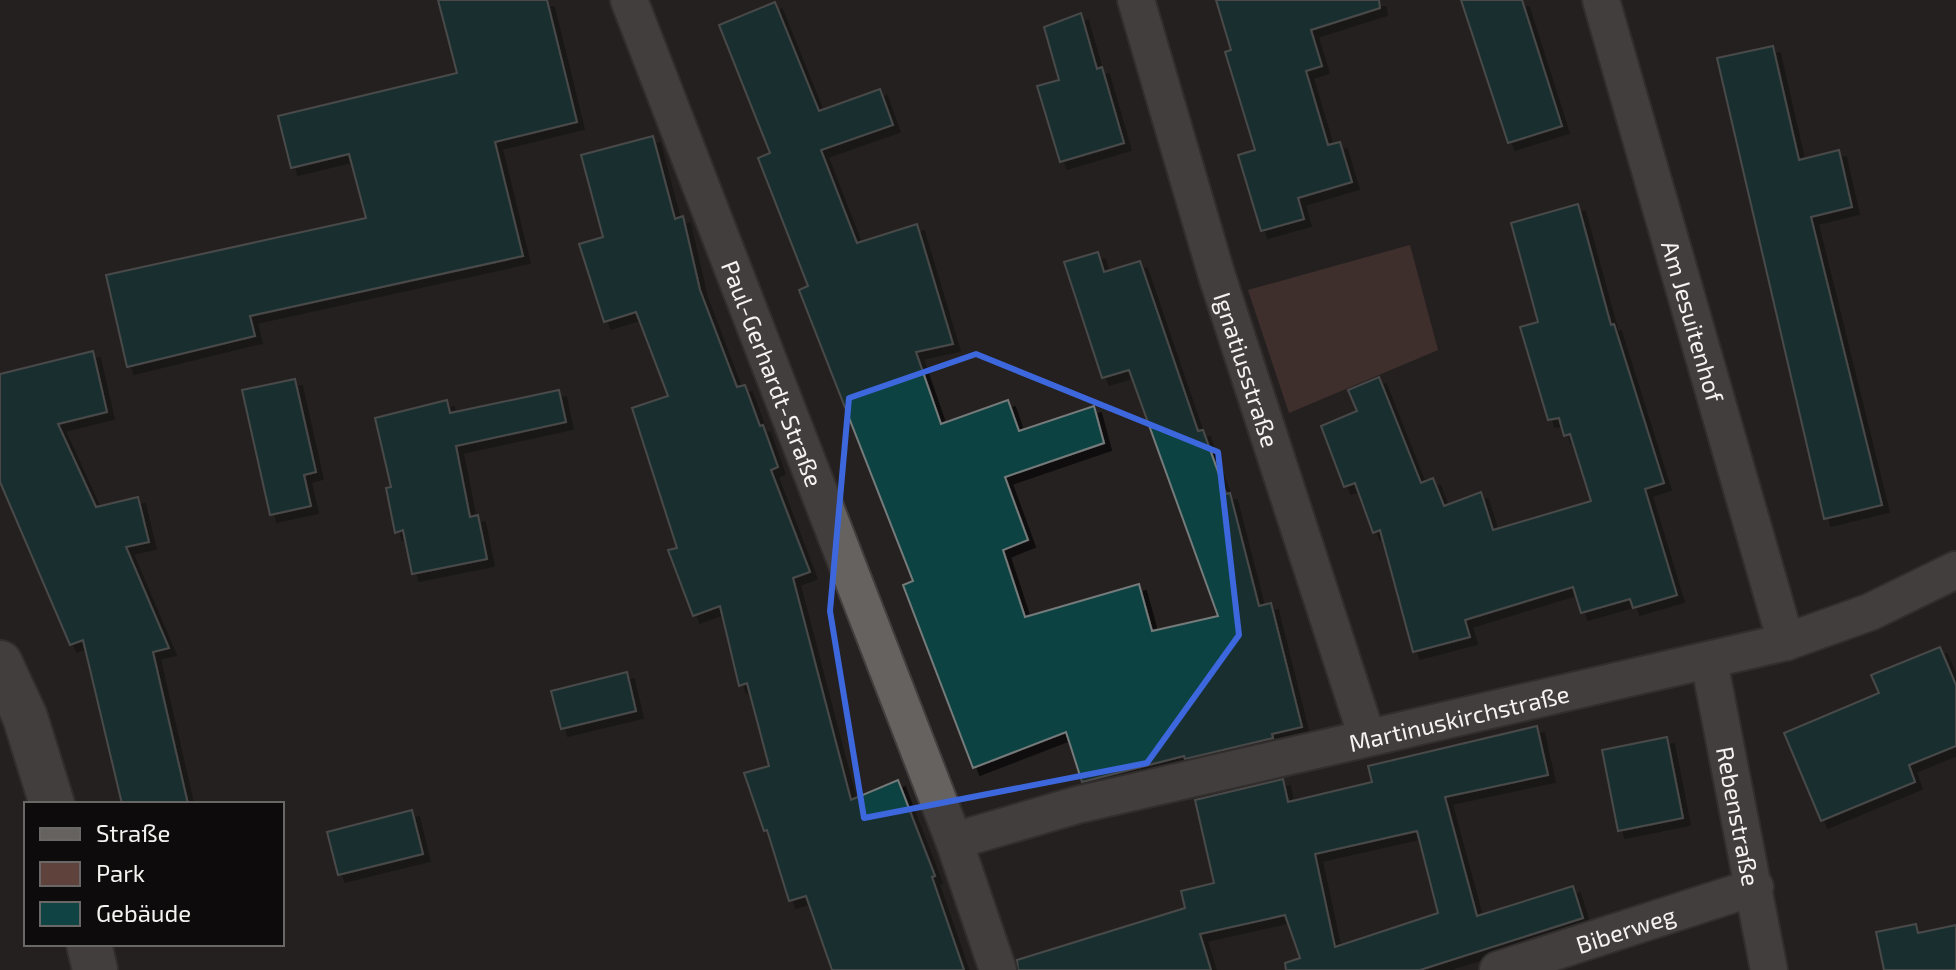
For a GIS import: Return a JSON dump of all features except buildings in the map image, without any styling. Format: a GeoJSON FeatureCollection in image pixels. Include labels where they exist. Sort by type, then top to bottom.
{"type":"FeatureCollection","features":[{"type":"Feature","properties":{"kind":"street","name":"Paul-Gerhardt-Straße"},"geometry":{"type":"LineString","coordinates":[[629,0],[954,841],[998,970]]}},
{"type":"Feature","properties":{"kind":"street","name":"Ignatiusstraße"},"geometry":{"type":"LineString","coordinates":[[1136,0],[1216,273],[1367,737]]}},
{"type":"Feature","properties":{"kind":"street","name":"Am Jesuitenhof"},"geometry":{"type":"LineString","coordinates":[[1601,0],[1786,642]]}},
{"type":"Feature","properties":{"kind":"street","name":"Martinuskirchstraße"},"geometry":{"type":"LineString","coordinates":[[954,841],[1077,805],[1786,642],[1870,612],[1956,570]]}},
{"type":"Feature","properties":{"kind":"street","name":"Rebenstraße"},"geometry":{"type":"LineString","coordinates":[[1709,661],[1769,970]]}},
{"type":"Feature","properties":{"kind":"street"},"geometry":{"type":"LineString","coordinates":[[0,663],[25,717],[51,802]]}},
{"type":"Feature","properties":{"kind":"street","name":"Biberweg"},"geometry":{"type":"LineString","coordinates":[[1498,970],[1755,887]]}},
{"type":"Feature","properties":{"kind":"street"},"geometry":{"type":"LineString","coordinates":[[89,946],[95,970]]}},
{"type":"Feature","properties":{"kind":"highlighted area"},"geometry":{"type":"Polygon","coordinates":[[[976,354],[1218,452],[1239,635],[1147,763],[864,818],[830,611],[849,398],[976,354]]]}},
{"type":"Feature","properties":{"kind":"green space"},"geometry":{"type":"Polygon","coordinates":[[[1410,245],[1438,350],[1289,413],[1248,290],[1410,245]]]}}]}
